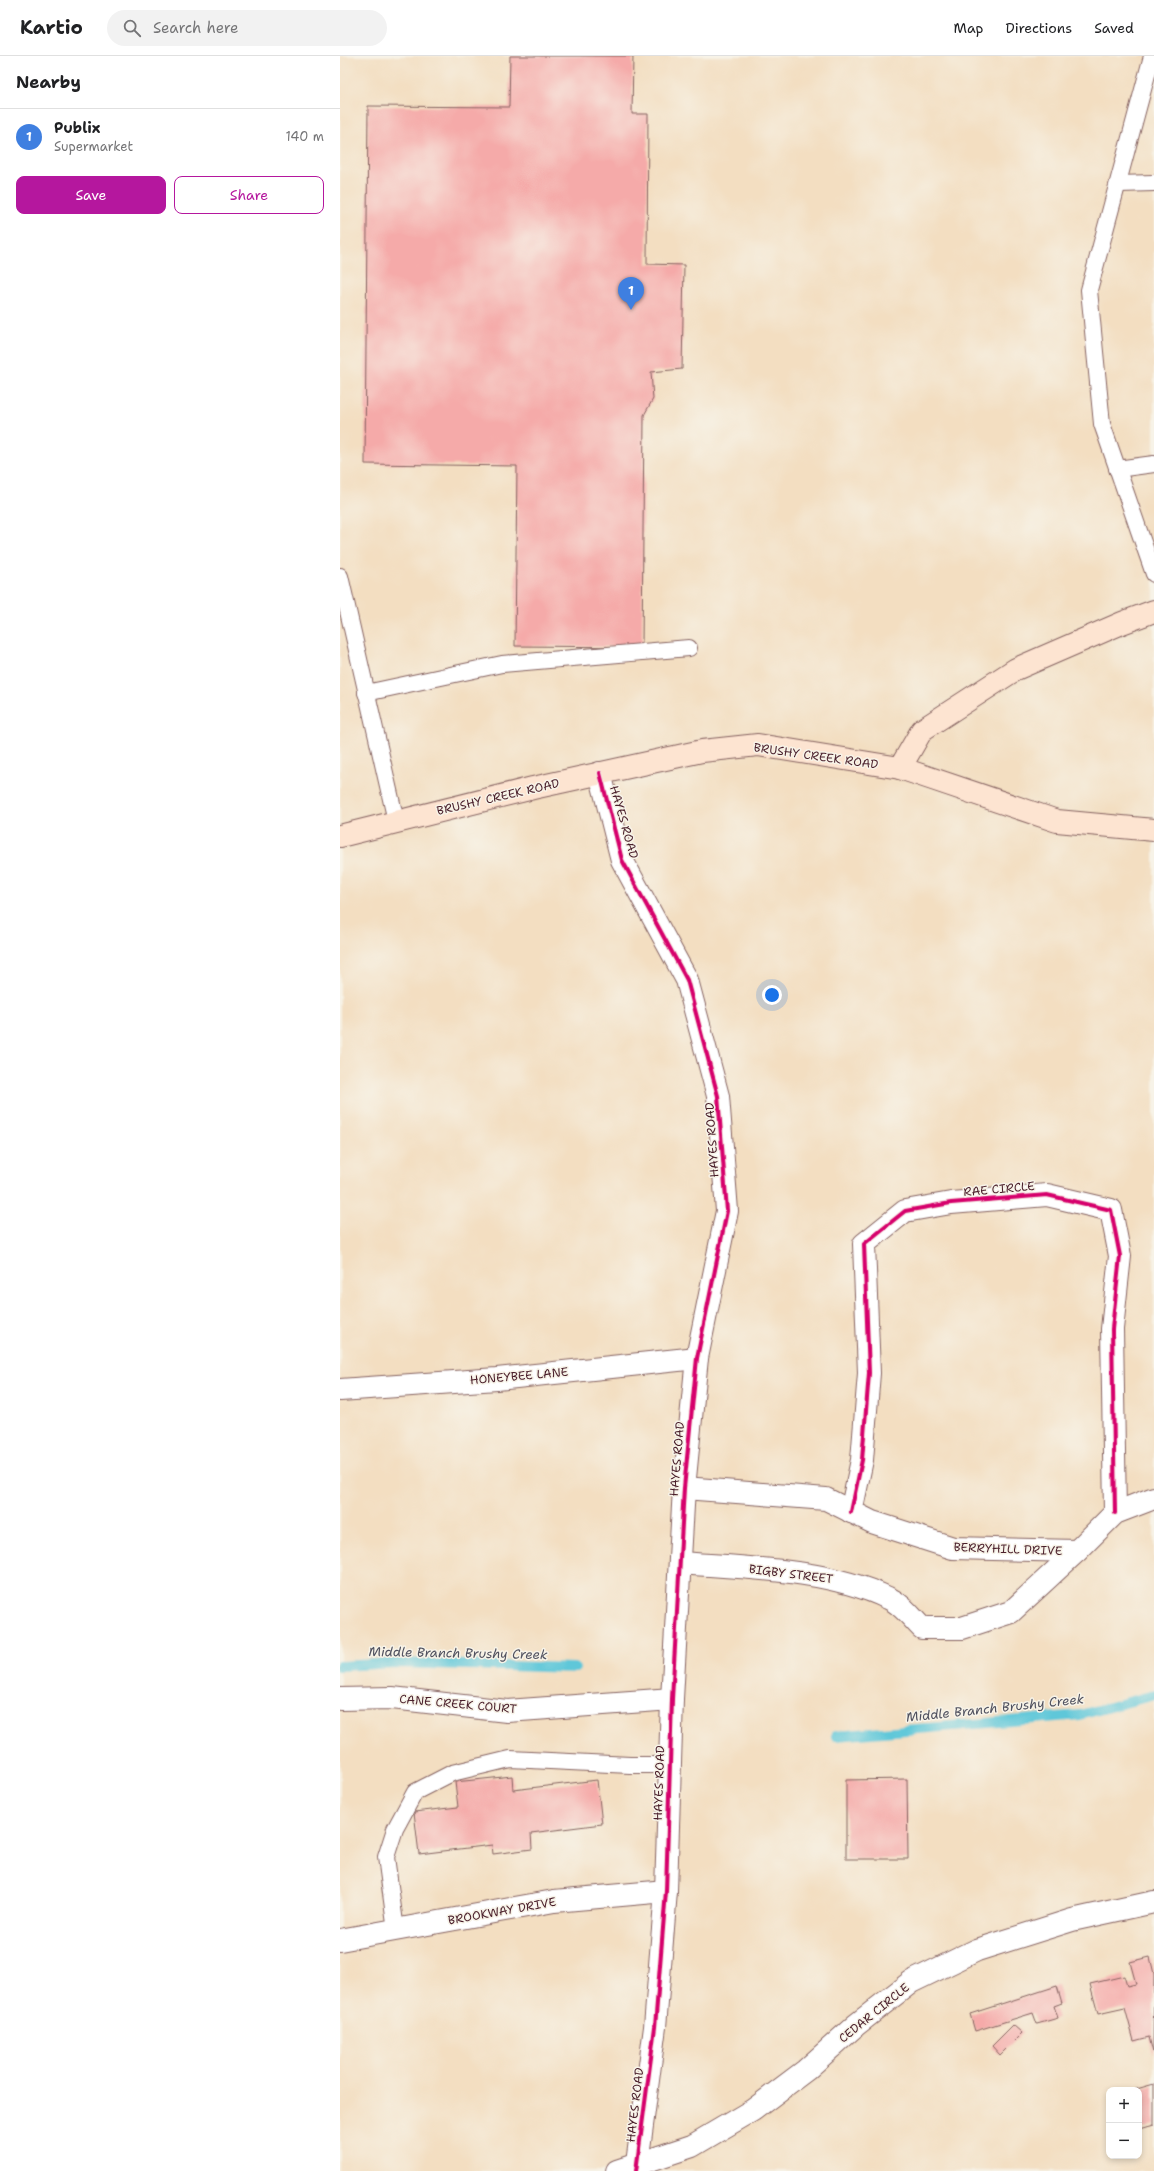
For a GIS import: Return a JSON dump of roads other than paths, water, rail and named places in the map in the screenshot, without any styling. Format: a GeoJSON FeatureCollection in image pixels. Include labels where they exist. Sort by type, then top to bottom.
{"type":"FeatureCollection","features":[{"type":"Feature","properties":{"kind":"street"},"geometry":{"type":"LineString","coordinates":[[900,768],[922,730],[1016,669],[1122,622],[1154,611]]}},
{"type":"Feature","properties":{"kind":"street","name":"BRUSHY CREEK ROAD"},"geometry":{"type":"LineString","coordinates":[[340,836],[396,821],[600,773],[702,751],[758,745],[900,768],[1057,821],[1154,830]]}},
{"type":"Feature","properties":{"kind":"street","name":"HAYES ROAD"},"geometry":{"type":"LineString","coordinates":[[600,773],[622,860],[687,980],[718,1096],[727,1211],[697,1358],[684,1488],[672,1699],[666,1891],[655,2026],[637,2167]]}},
{"type":"Feature","properties":{"kind":"street","name":"RAE CIRCLE"},"geometry":{"type":"LineString","coordinates":[[851,1512],[862,1460],[869,1373],[864,1244],[905,1211],[951,1203],[1046,1195],[1111,1210],[1120,1256],[1112,1329],[1115,1513]]}},
{"type":"Feature","properties":{"kind":"street","name":"HONEYBEE LANE"},"geometry":{"type":"LineString","coordinates":[[340,1390],[497,1379],[697,1358]]}},
{"type":"Feature","properties":{"kind":"street","name":"BERRYHILL DRIVE"},"geometry":{"type":"LineString","coordinates":[[684,1488],[826,1499],[872,1522],[952,1548],[1077,1551],[1115,1513],[1154,1498]]}},
{"type":"Feature","properties":{"kind":"street","name":"BIGBY STREET"},"geometry":{"type":"LineString","coordinates":[[680,1563],[752,1568],[835,1579],[890,1598],[922,1628],[962,1628],[1011,1612],[1077,1551]]}},
{"type":"Feature","properties":{"kind":"street","name":"CANE CREEK COURT"},"geometry":{"type":"LineString","coordinates":[[340,1699],[392,1698],[506,1711],[672,1699]]}},
{"type":"Feature","properties":{"kind":"street","name":"BROOKWAY DRIVE"},"geometry":{"type":"LineString","coordinates":[[340,1940],[554,1901],[666,1891]]}},
{"type":"Feature","properties":{"kind":"street","name":"CEDAR CIRCLE"},"geometry":{"type":"LineString","coordinates":[[616,2171],[637,2167],[692,2146],[753,2110],[806,2070],[856,2025],[918,1979],[977,1950],[1072,1920],[1154,1902]]}},
{"type":"Feature","properties":{"kind":"lane"},"geometry":{"type":"LineString","coordinates":[[1152,56],[1089,290],[1102,424],[1154,574]]}},
{"type":"Feature","properties":{"kind":"lane"},"geometry":{"type":"LineString","coordinates":[[1118,184],[1154,183]]}},
{"type":"Feature","properties":{"kind":"lane"},"geometry":{"type":"LineString","coordinates":[[1117,469],[1154,464]]}},
{"type":"Feature","properties":{"kind":"lane"},"geometry":{"type":"LineString","coordinates":[[340,576],[396,821]]}},
{"type":"Feature","properties":{"kind":"lane"},"geometry":{"type":"LineString","coordinates":[[366,693],[502,664],[690,648]]}},
{"type":"Feature","properties":{"kind":"lane"},"geometry":{"type":"LineString","coordinates":[[396,1930],[386,1857],[395,1829],[415,1792],[452,1773],[510,1759],[630,1765],[670,1764]]}},
{"type":"Feature","properties":{"kind":"waterway","name":"Middle Branch Brushy Creek"},"geometry":{"type":"LineString","coordinates":[[340,1666],[395,1663],[575,1668]]}},
{"type":"Feature","properties":{"kind":"waterway","name":"Middle Branch Brushy Creek"},"geometry":{"type":"LineString","coordinates":[[836,1736],[1080,1715],[1154,1695]]}},
{"type":"Feature","properties":{"kind":"place","name":"Publix"},"geometry":{"type":"Point","coordinates":[631,310]}}]}
